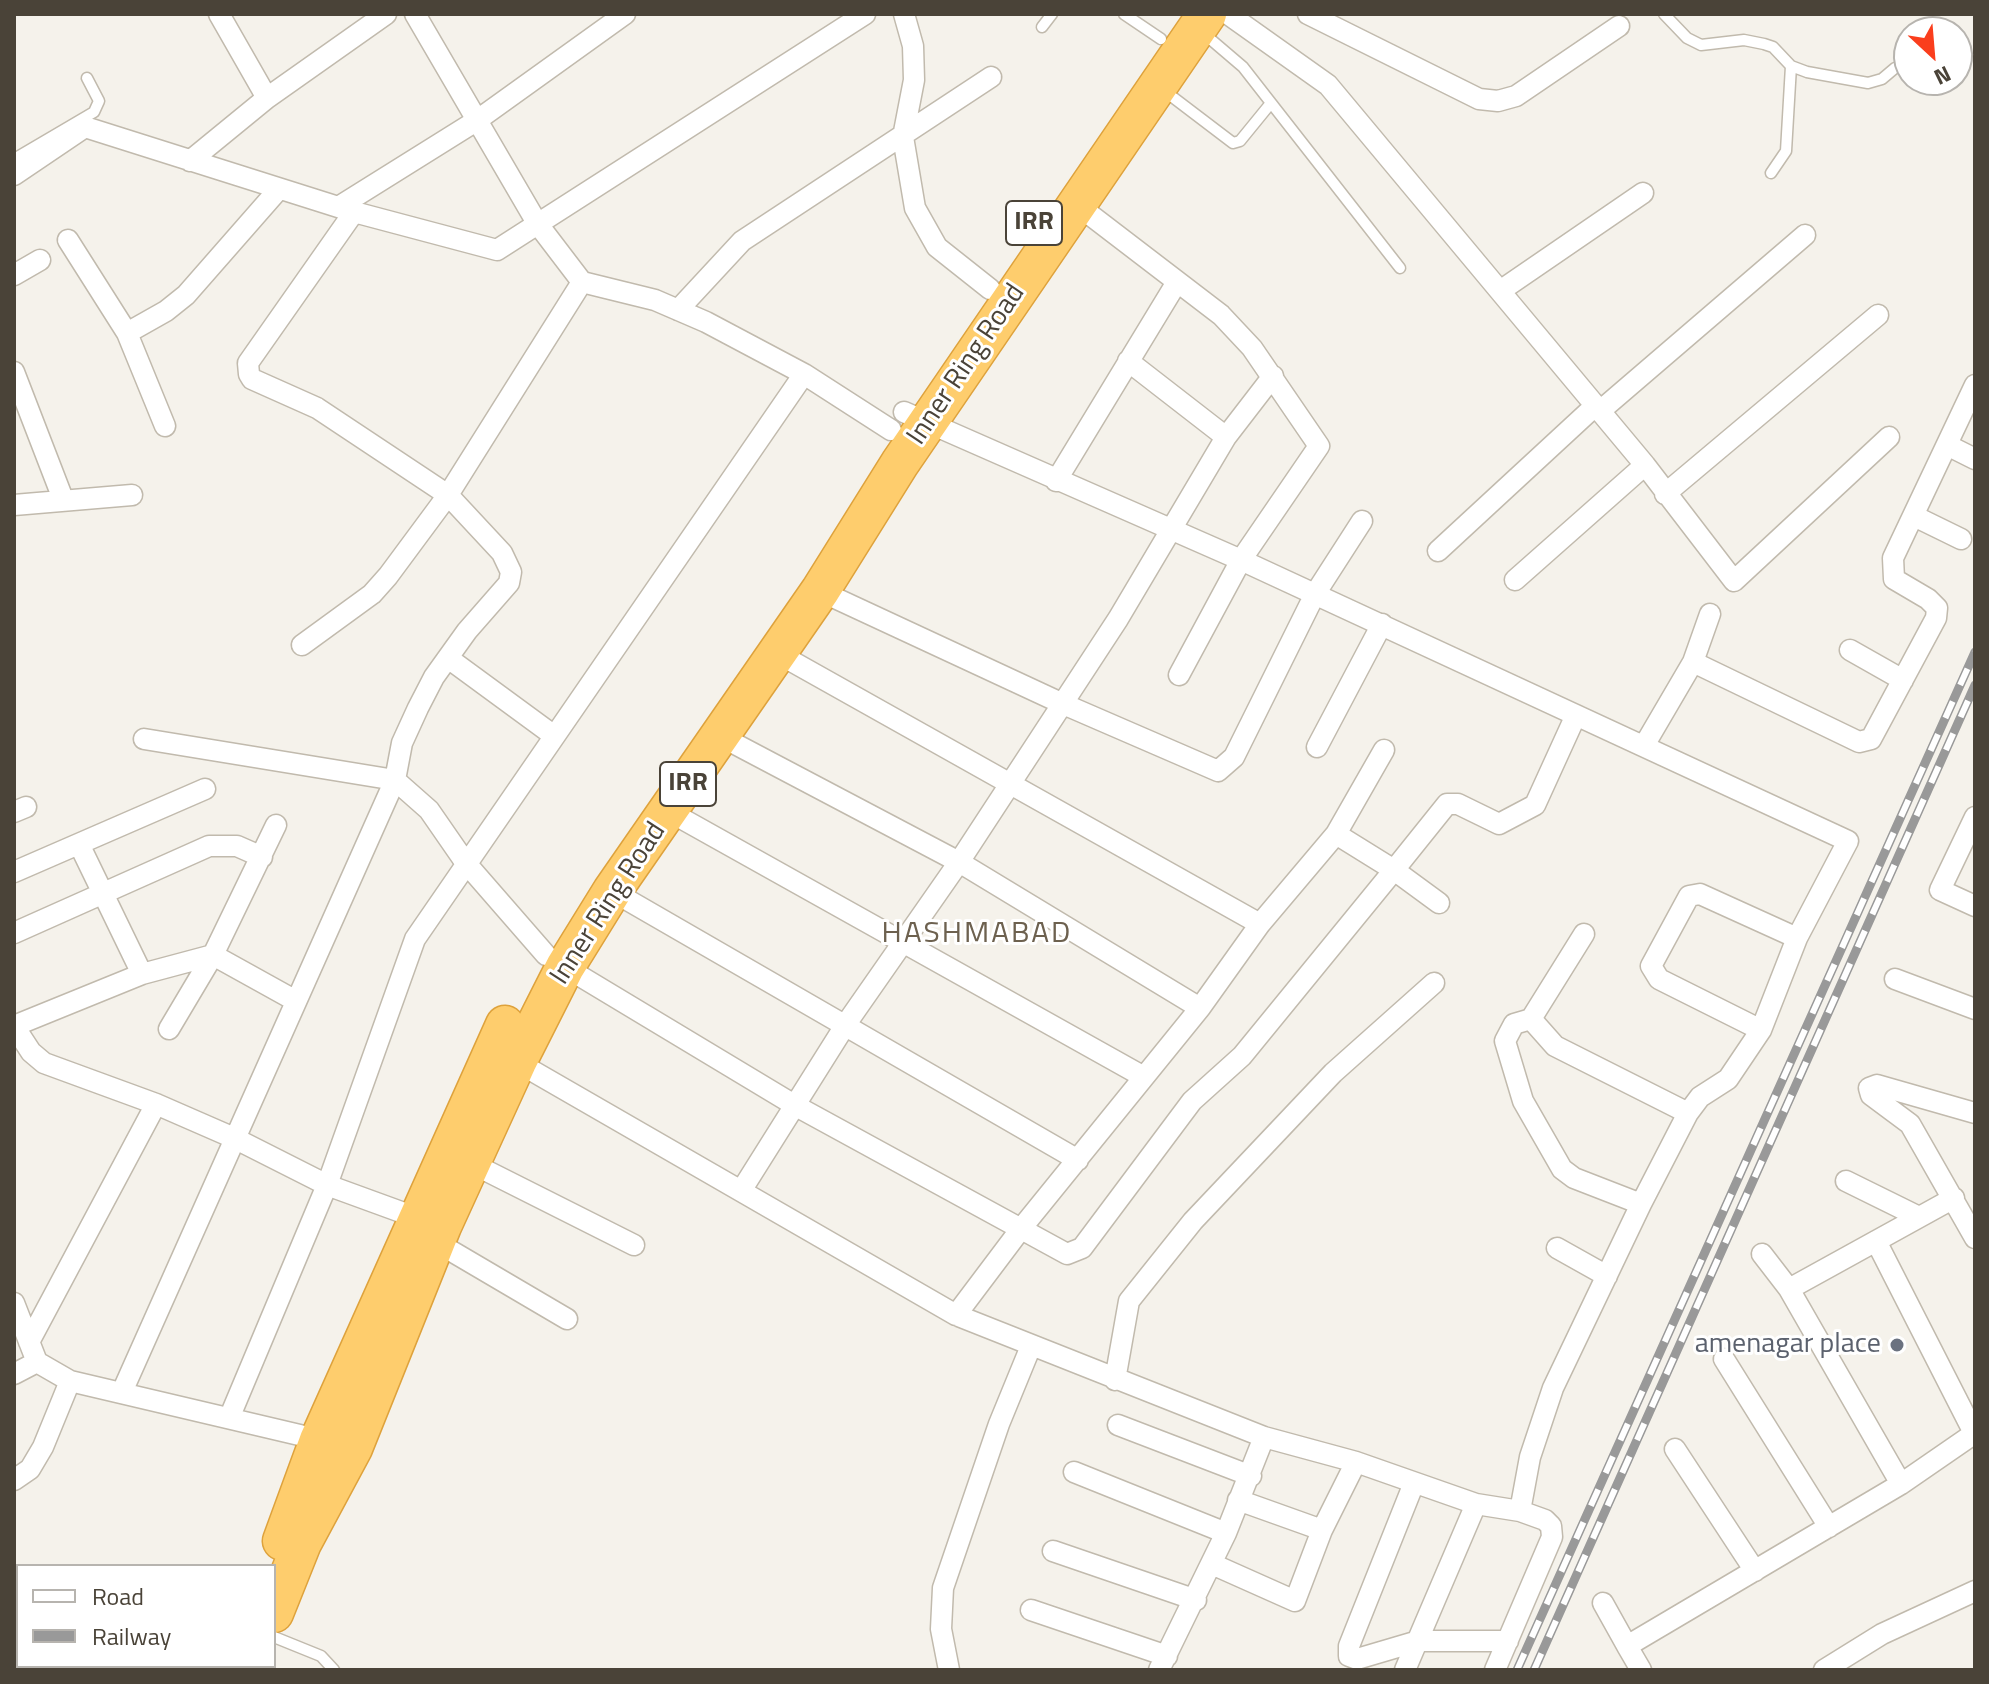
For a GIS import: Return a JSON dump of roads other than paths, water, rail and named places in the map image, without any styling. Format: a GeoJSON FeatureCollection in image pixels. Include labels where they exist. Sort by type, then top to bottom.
{"type":"FeatureCollection","features":[{"type":"Feature","properties":{"kind":"highway","name":"Inner Ring Road"},"geometry":{"type":"LineString","coordinates":[[432,1229],[477,1083],[519,997],[556,961],[670,812],[820,591],[907,422],[1076,204],[1158,85],[1194,22]]}},
{"type":"Feature","properties":{"kind":"highway","name":"Inner Ring Road"},"geometry":{"type":"LineString","coordinates":[[274,1564],[336,1444],[432,1229],[471,1163],[517,1062],[556,961],[593,879],[907,422],[990,289],[1194,22]]}},
{"type":"Feature","properties":{"kind":"highway","name":"Inner Ring Road"},"geometry":{"type":"LineString","coordinates":[[276,1608],[336,1444]]}},
{"type":"Feature","properties":{"kind":"street"},"geometry":{"type":"LineString","coordinates":[[219,14],[267,98]]}},
{"type":"Feature","properties":{"kind":"street"},"geometry":{"type":"LineString","coordinates":[[190,161],[267,98],[386,14]]}},
{"type":"Feature","properties":{"kind":"street"},"geometry":{"type":"LineString","coordinates":[[415,14],[537,223],[582,282],[655,300],[678,310],[907,422],[1171,528],[1645,744],[1848,841],[1797,938],[1761,1030],[1728,1079],[1700,1097],[1688,1113],[1641,1204],[1553,1388],[1530,1457],[1520,1511]]}},
{"type":"Feature","properties":{"kind":"street"},"geometry":{"type":"LineString","coordinates":[[122,1392],[395,780],[402,743],[434,677],[496,602],[509,583],[511,572],[489,536],[448,495],[317,408],[252,379],[248,363],[347,209],[625,14]]}},
{"type":"Feature","properties":{"kind":"street"},"geometry":{"type":"LineString","coordinates":[[14,175],[85,127],[278,190],[497,250],[865,14]]}},
{"type":"Feature","properties":{"kind":"street"},"geometry":{"type":"LineString","coordinates":[[904,14],[913,46],[914,80],[903,137],[915,208],[937,247],[990,289]]}},
{"type":"Feature","properties":{"kind":"street"},"geometry":{"type":"LineString","coordinates":[[1308,14],[1479,99],[1498,101],[1516,96],[1619,26]]}},
{"type":"Feature","properties":{"kind":"street"},"geometry":{"type":"LineString","coordinates":[[1194,22],[1328,85],[1645,465],[1734,581],[1889,437]]}},
{"type":"Feature","properties":{"kind":"street"},"geometry":{"type":"LineString","coordinates":[[678,310],[742,241],[991,77]]}},
{"type":"Feature","properties":{"kind":"street"},"geometry":{"type":"LineString","coordinates":[[127,333],[166,311],[186,295],[278,190]]}},
{"type":"Feature","properties":{"kind":"street"},"geometry":{"type":"LineString","coordinates":[[1500,291],[1643,193]]}},
{"type":"Feature","properties":{"kind":"street"},"geometry":{"type":"LineString","coordinates":[[1076,204],[1221,315],[1273,376],[1319,448],[1241,560],[1179,675]]}},
{"type":"Feature","properties":{"kind":"street"},"geometry":{"type":"LineString","coordinates":[[1438,551],[1598,408],[1805,235]]}},
{"type":"Feature","properties":{"kind":"street"},"geometry":{"type":"LineString","coordinates":[[68,240],[127,333],[165,426]]}},
{"type":"Feature","properties":{"kind":"street"},"geometry":{"type":"LineString","coordinates":[[14,275],[40,260]]}},
{"type":"Feature","properties":{"kind":"street"},"geometry":{"type":"LineString","coordinates":[[302,645],[372,594],[448,495],[582,282]]}},
{"type":"Feature","properties":{"kind":"street"},"geometry":{"type":"LineString","coordinates":[[1056,481],[1177,282]]}},
{"type":"Feature","properties":{"kind":"street"},"geometry":{"type":"LineString","coordinates":[[1665,494],[1878,315]]}},
{"type":"Feature","properties":{"kind":"street"},"geometry":{"type":"LineString","coordinates":[[1128,361],[1226,437]]}},
{"type":"Feature","properties":{"kind":"street"},"geometry":{"type":"LineString","coordinates":[[14,372],[63,499]]}},
{"type":"Feature","properties":{"kind":"street"},"geometry":{"type":"LineString","coordinates":[[230,1416],[327,1185],[415,939],[465,862],[804,374]]}},
{"type":"Feature","properties":{"kind":"street"},"geometry":{"type":"LineString","coordinates":[[741,1191],[846,1024],[959,862],[1118,619],[1226,437],[1273,376]]}},
{"type":"Feature","properties":{"kind":"street"},"geometry":{"type":"LineString","coordinates":[[1693,662],[1866,742],[1936,618],[1937,608],[1894,579],[1891,570],[1893,558],[1975,385]]}},
{"type":"Feature","properties":{"kind":"street"},"geometry":{"type":"LineString","coordinates":[[1947,445],[1975,459]]}},
{"type":"Feature","properties":{"kind":"street"},"geometry":{"type":"LineString","coordinates":[[1515,580],[1645,465]]}},
{"type":"Feature","properties":{"kind":"street"},"geometry":{"type":"LineString","coordinates":[[14,505],[132,495]]}},
{"type":"Feature","properties":{"kind":"street"},"geometry":{"type":"LineString","coordinates":[[1914,516],[1961,539]]}},
{"type":"Feature","properties":{"kind":"street"},"geometry":{"type":"LineString","coordinates":[[820,591],[1061,703],[1214,770],[1223,769],[1234,757],[1315,594],[1362,521]]}},
{"type":"Feature","properties":{"kind":"street"},"geometry":{"type":"LineString","coordinates":[[1645,744],[1693,662],[1710,614]]}},
{"type":"Feature","properties":{"kind":"street"},"geometry":{"type":"LineString","coordinates":[[1317,747],[1382,624]]}},
{"type":"Feature","properties":{"kind":"street"},"geometry":{"type":"LineString","coordinates":[[1850,650],[1903,680]]}},
{"type":"Feature","properties":{"kind":"street"},"geometry":{"type":"LineString","coordinates":[[777,653],[1260,924]]}},
{"type":"Feature","properties":{"kind":"street"},"geometry":{"type":"LineString","coordinates":[[448,658],[553,735]]}},
{"type":"Feature","properties":{"kind":"street"},"geometry":{"type":"LineString","coordinates":[[144,739],[395,780],[429,810],[465,862],[556,961],[796,1106],[1067,1254],[1082,1248],[1192,1101],[1242,1056],[1447,804],[1458,804],[1499,824],[1535,805],[1576,715]]}},
{"type":"Feature","properties":{"kind":"street"},"geometry":{"type":"LineString","coordinates":[[720,736],[959,862],[1200,1008]]}},
{"type":"Feature","properties":{"kind":"street"},"geometry":{"type":"LineString","coordinates":[[956,1315],[1020,1230],[1200,1008],[1260,924],[1336,834],[1384,750]]}},
{"type":"Feature","properties":{"kind":"street"},"geometry":{"type":"LineString","coordinates":[[14,872],[205,789]]}},
{"type":"Feature","properties":{"kind":"street"},"geometry":{"type":"LineString","coordinates":[[670,812],[1144,1077]]}},
{"type":"Feature","properties":{"kind":"street"},"geometry":{"type":"LineString","coordinates":[[1975,817],[1940,890],[1975,906]]}},
{"type":"Feature","properties":{"kind":"street"},"geometry":{"type":"LineString","coordinates":[[169,1029],[213,955],[276,825]]}},
{"type":"Feature","properties":{"kind":"street"},"geometry":{"type":"LineString","coordinates":[[1336,834],[1439,903]]}},
{"type":"Feature","properties":{"kind":"street"},"geometry":{"type":"LineString","coordinates":[[79,844],[142,974]]}},
{"type":"Feature","properties":{"kind":"street"},"geometry":{"type":"LineString","coordinates":[[14,933],[209,846],[237,846],[262,857]]}},
{"type":"Feature","properties":{"kind":"street"},"geometry":{"type":"LineString","coordinates":[[612,891],[1078,1160]]}},
{"type":"Feature","properties":{"kind":"street"},"geometry":{"type":"LineString","coordinates":[[1761,1030],[1659,979],[1651,966],[1689,896],[1700,894],[1797,938]]}},
{"type":"Feature","properties":{"kind":"street"},"geometry":{"type":"LineString","coordinates":[[1584,934],[1531,1019],[1514,1024],[1505,1041],[1523,1101],[1550,1152],[1574,1178],[1641,1204]]}},
{"type":"Feature","properties":{"kind":"street"},"geometry":{"type":"LineString","coordinates":[[296,1001],[213,955],[142,974],[14,1026],[31,1052],[44,1063],[60,1066],[156,1104],[234,1138],[327,1185],[432,1229],[567,1319]]}},
{"type":"Feature","properties":{"kind":"street"},"geometry":{"type":"LineString","coordinates":[[1895,979],[1975,1009]]}},
{"type":"Feature","properties":{"kind":"street"},"geometry":{"type":"LineString","coordinates":[[1115,1380],[1129,1301],[1183,1232],[1333,1073],[1434,983]]}},
{"type":"Feature","properties":{"kind":"street"},"geometry":{"type":"LineString","coordinates":[[1531,1019],[1555,1046],[1688,1113]]}},
{"type":"Feature","properties":{"kind":"street"},"geometry":{"type":"LineString","coordinates":[[517,1062],[956,1315],[1264,1437],[1356,1462],[1476,1504],[1520,1511],[1545,1520],[1554,1532],[1495,1670]]}},
{"type":"Feature","properties":{"kind":"street"},"geometry":{"type":"LineString","coordinates":[[1975,1113],[1877,1085],[1869,1088],[1871,1095],[1910,1124],[1975,1238]]}},
{"type":"Feature","properties":{"kind":"street"},"geometry":{"type":"LineString","coordinates":[[14,1374],[33,1352],[156,1104]]}},
{"type":"Feature","properties":{"kind":"street"},"geometry":{"type":"LineString","coordinates":[[471,1163],[634,1245]]}},
{"type":"Feature","properties":{"kind":"street"},"geometry":{"type":"LineString","coordinates":[[1846,1181],[1919,1217]]}},
{"type":"Feature","properties":{"kind":"street"},"geometry":{"type":"LineString","coordinates":[[1789,1289],[1954,1198]]}},
{"type":"Feature","properties":{"kind":"street"},"geometry":{"type":"LineString","coordinates":[[1627,1646],[1901,1484],[1974,1433],[1876,1241]]}},
{"type":"Feature","properties":{"kind":"street"},"geometry":{"type":"LineString","coordinates":[[1557,1248],[1607,1276]]}},
{"type":"Feature","properties":{"kind":"street"},"geometry":{"type":"LineString","coordinates":[[1762,1254],[1789,1289],[1901,1484]]}},
{"type":"Feature","properties":{"kind":"street"},"geometry":{"type":"LineString","coordinates":[[14,1303],[33,1352],[70,1381],[230,1416],[336,1444]]}},
{"type":"Feature","properties":{"kind":"street"},"geometry":{"type":"LineString","coordinates":[[949,1670],[941,1629],[943,1588],[999,1424],[1031,1346]]}},
{"type":"Feature","properties":{"kind":"street"},"geometry":{"type":"LineString","coordinates":[[1724,1359],[1829,1527]]}},
{"type":"Feature","properties":{"kind":"street"},"geometry":{"type":"LineString","coordinates":[[14,1480],[30,1469],[43,1447],[70,1381]]}},
{"type":"Feature","properties":{"kind":"street"},"geometry":{"type":"LineString","coordinates":[[1118,1425],[1251,1476]]}},
{"type":"Feature","properties":{"kind":"street"},"geometry":{"type":"LineString","coordinates":[[1031,1610],[1163,1663],[1226,1533],[1264,1437]]}},
{"type":"Feature","properties":{"kind":"street"},"geometry":{"type":"LineString","coordinates":[[1675,1449],[1755,1571]]}},
{"type":"Feature","properties":{"kind":"street"},"geometry":{"type":"LineString","coordinates":[[1212,1564],[1295,1601],[1322,1530],[1356,1462]]}},
{"type":"Feature","properties":{"kind":"street"},"geometry":{"type":"LineString","coordinates":[[1074,1472],[1226,1533]]}},
{"type":"Feature","properties":{"kind":"street"},"geometry":{"type":"LineString","coordinates":[[1414,1483],[1348,1651],[1351,1659],[1418,1641],[1508,1641]]}},
{"type":"Feature","properties":{"kind":"street"},"geometry":{"type":"LineString","coordinates":[[1238,1500],[1322,1530]]}},
{"type":"Feature","properties":{"kind":"street"},"geometry":{"type":"LineString","coordinates":[[1405,1670],[1476,1504]]}},
{"type":"Feature","properties":{"kind":"street"},"geometry":{"type":"LineString","coordinates":[[1053,1551],[1196,1600]]}},
{"type":"Feature","properties":{"kind":"street"},"geometry":{"type":"LineString","coordinates":[[1824,1670],[1882,1634],[1975,1591]]}},
{"type":"Feature","properties":{"kind":"street"},"geometry":{"type":"LineString","coordinates":[[1603,1603],[1641,1670]]}},
{"type":"Feature","properties":{"kind":"lane"},"geometry":{"type":"LineString","coordinates":[[1042,27],[1052,14]]}},
{"type":"Feature","properties":{"kind":"lane"},"geometry":{"type":"LineString","coordinates":[[1124,14],[1194,22],[1243,67],[1400,268]]}},
{"type":"Feature","properties":{"kind":"lane"},"geometry":{"type":"LineString","coordinates":[[1664,14],[1687,38],[1701,45],[1744,40],[1764,44],[1773,47],[1791,66],[1868,83],[1882,79],[1893,70]]}},
{"type":"Feature","properties":{"kind":"lane"},"geometry":{"type":"LineString","coordinates":[[1771,173],[1786,151],[1791,66]]}},
{"type":"Feature","properties":{"kind":"lane"},"geometry":{"type":"LineString","coordinates":[[14,159],[94,112],[99,101],[87,78]]}},
{"type":"Feature","properties":{"kind":"lane"},"geometry":{"type":"LineString","coordinates":[[1158,85],[1233,143],[1240,141],[1271,103]]}},
{"type":"Feature","properties":{"kind":"lane"},"geometry":{"type":"LineString","coordinates":[[276,1638],[321,1656],[334,1670]]}},
{"type":"Feature","properties":{"kind":"railway"},"geometry":{"type":"LineString","coordinates":[[1517,1670],[1975,652]]}},
{"type":"Feature","properties":{"kind":"railway"},"geometry":{"type":"LineString","coordinates":[[1534,1670],[1975,685]]}},
{"type":"Feature","properties":{"kind":"place","name":"amenagar place"},"geometry":{"type":"Point","coordinates":[1897,1345]}},
{"type":"Feature","properties":{"kind":"district","name":"HASHMABAD"},"geometry":{"type":"Point","coordinates":[977,935]}}]}
